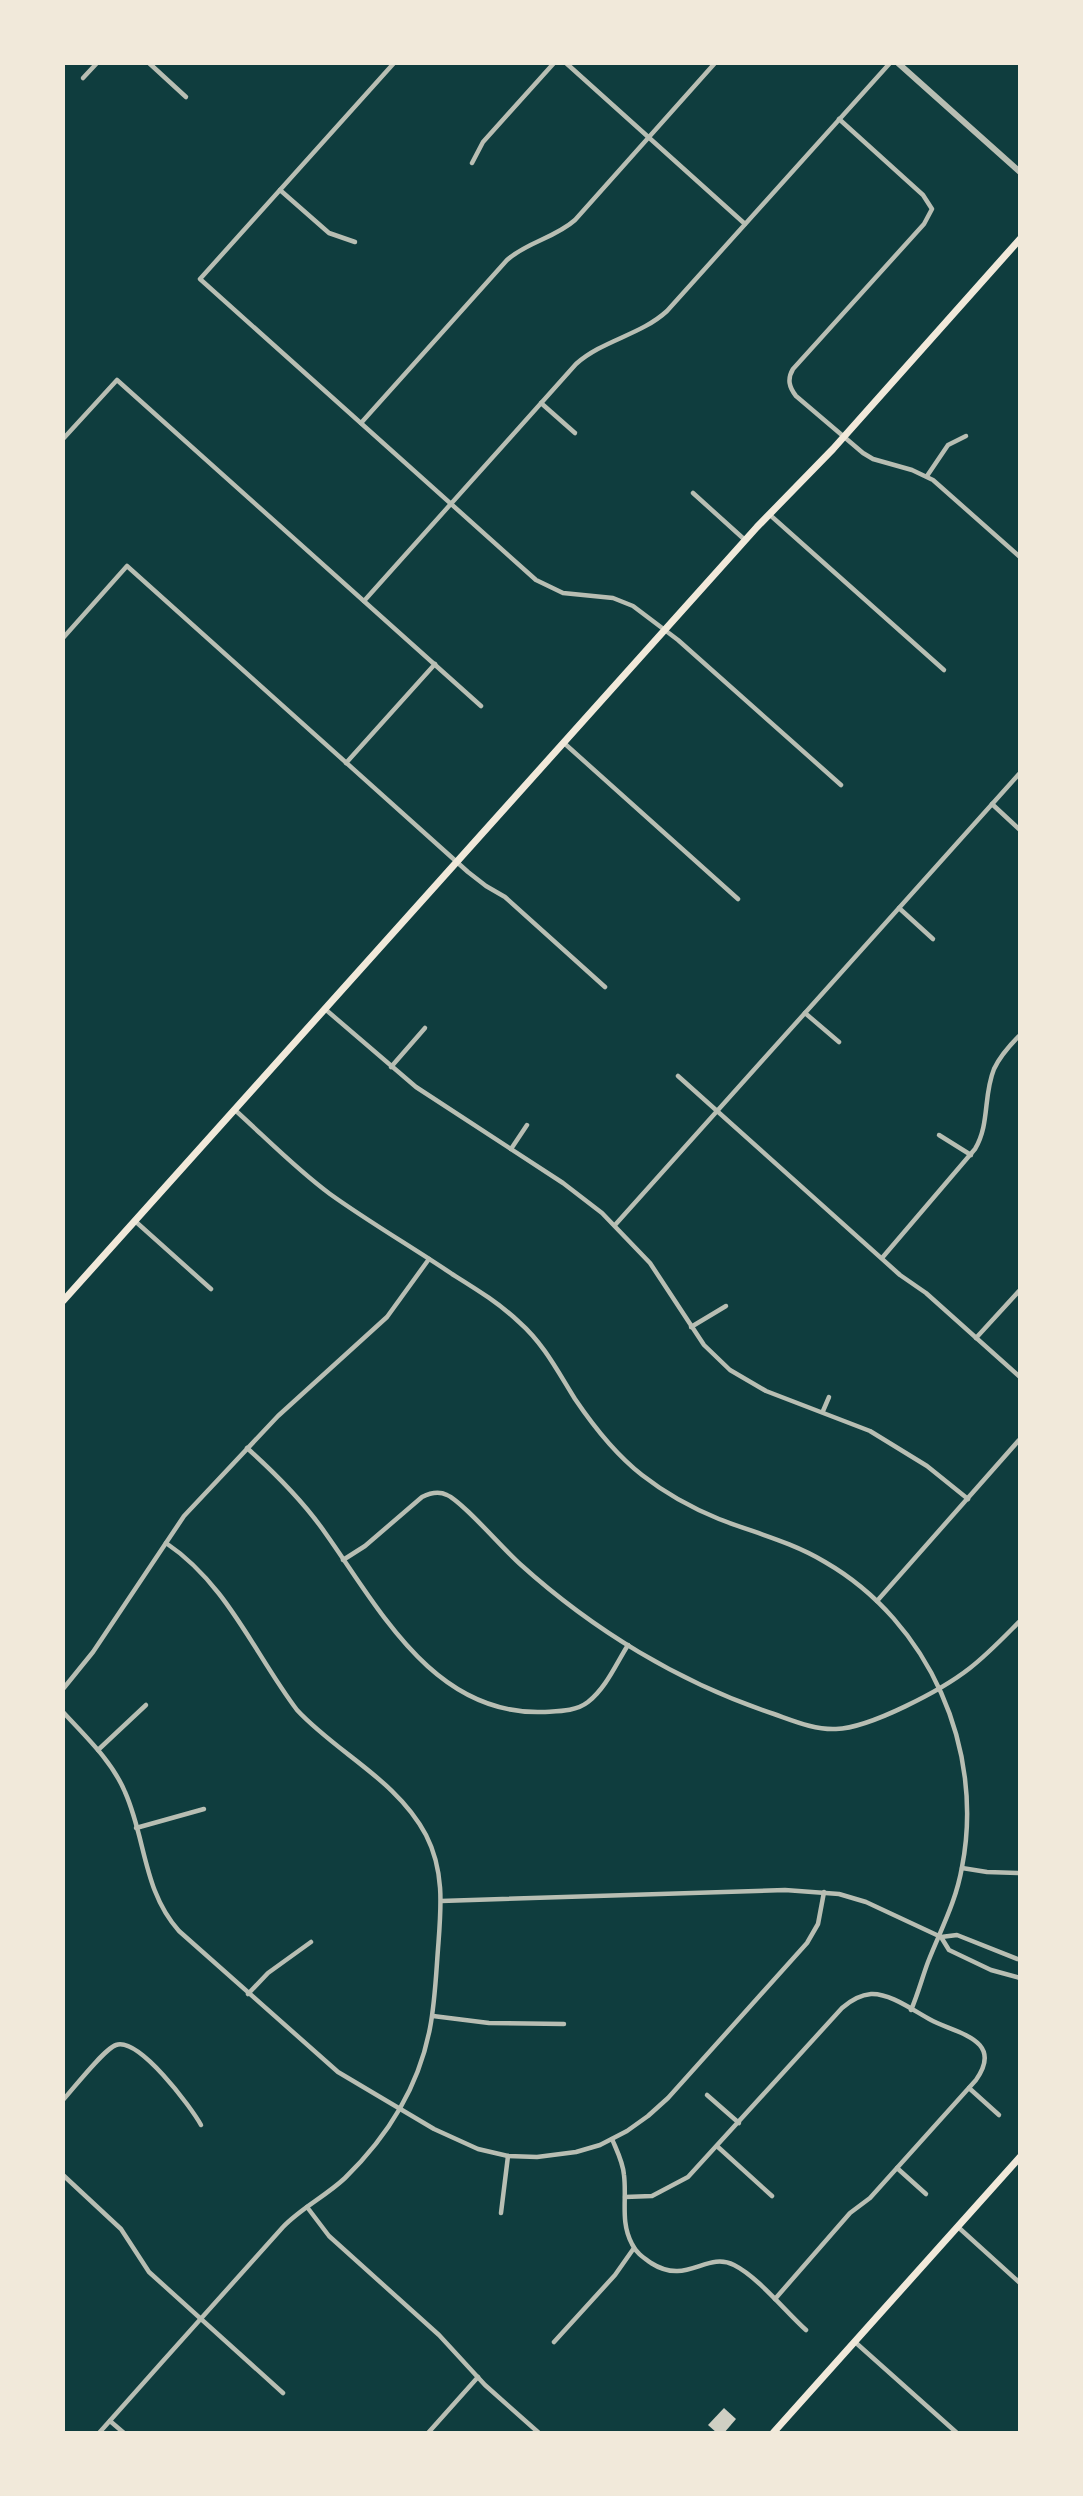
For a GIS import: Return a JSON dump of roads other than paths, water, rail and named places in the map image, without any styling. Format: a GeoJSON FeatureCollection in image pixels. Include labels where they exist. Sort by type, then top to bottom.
{"type":"FeatureCollection","features":[{"type":"Feature","properties":{"kind":"main road"},"geometry":{"type":"LineString","coordinates":[[63,1301],[745,541],[843,437],[1020,239]]}},
{"type":"Feature","properties":{"kind":"main road"},"geometry":{"type":"LineString","coordinates":[[773,2433],[1020,2157]]}},
{"type":"Feature","properties":{"kind":"street"},"geometry":{"type":"LineString","coordinates":[[83,78],[97,63]]}},
{"type":"Feature","properties":{"kind":"street"},"geometry":{"type":"LineString","coordinates":[[149,63],[186,97]]}},
{"type":"Feature","properties":{"kind":"street"},"geometry":{"type":"LineString","coordinates":[[394,63],[200,279],[542,584],[563,593],[620,600],[634,606],[665,630],[841,785]]}},
{"type":"Feature","properties":{"kind":"street"},"geometry":{"type":"LineString","coordinates":[[472,163],[483,142],[554,63]]}},
{"type":"Feature","properties":{"kind":"street"},"geometry":{"type":"LineString","coordinates":[[566,63],[746,224]]}},
{"type":"Feature","properties":{"kind":"street"},"geometry":{"type":"LineString","coordinates":[[361,424],[507,260],[523,248],[570,224],[715,63]]}},
{"type":"Feature","properties":{"kind":"street"},"geometry":{"type":"LineString","coordinates":[[364,601],[541,403],[588,355],[663,315],[890,63]]}},
{"type":"Feature","properties":{"kind":"street"},"geometry":{"type":"LineString","coordinates":[[898,63],[1020,172]]}},
{"type":"Feature","properties":{"kind":"street"},"geometry":{"type":"LineString","coordinates":[[839,119],[923,195],[932,209],[924,223],[793,369],[789,384],[796,396],[868,457],[927,476],[1020,557]]}},
{"type":"Feature","properties":{"kind":"street"},"geometry":{"type":"LineString","coordinates":[[280,190],[329,233],[355,242]]}},
{"type":"Feature","properties":{"kind":"street"},"geometry":{"type":"LineString","coordinates":[[63,439],[117,380],[481,706]]}},
{"type":"Feature","properties":{"kind":"street"},"geometry":{"type":"LineString","coordinates":[[541,403],[575,433]]}},
{"type":"Feature","properties":{"kind":"street"},"geometry":{"type":"LineString","coordinates":[[927,476],[947,445],[966,436]]}},
{"type":"Feature","properties":{"kind":"street"},"geometry":{"type":"LineString","coordinates":[[693,493],[745,541]]}},
{"type":"Feature","properties":{"kind":"street"},"geometry":{"type":"LineString","coordinates":[[770,515],[944,670]]}},
{"type":"Feature","properties":{"kind":"street"},"geometry":{"type":"LineString","coordinates":[[63,638],[127,566],[457,862],[482,884],[505,897],[605,987]]}},
{"type":"Feature","properties":{"kind":"street"},"geometry":{"type":"LineString","coordinates":[[346,763],[435,664]]}},
{"type":"Feature","properties":{"kind":"street"},"geometry":{"type":"LineString","coordinates":[[564,743],[738,899]]}},
{"type":"Feature","properties":{"kind":"street"},"geometry":{"type":"LineString","coordinates":[[615,1224],[1020,773]]}},
{"type":"Feature","properties":{"kind":"street"},"geometry":{"type":"LineString","coordinates":[[992,804],[1020,830]]}},
{"type":"Feature","properties":{"kind":"street"},"geometry":{"type":"LineString","coordinates":[[899,908],[933,939]]}},
{"type":"Feature","properties":{"kind":"street"},"geometry":{"type":"LineString","coordinates":[[325,1009],[424,1093],[576,1192],[615,1224],[661,1278],[691,1327],[712,1354],[747,1382],[870,1431],[927,1466],[968,1499]]}},
{"type":"Feature","properties":{"kind":"street"},"geometry":{"type":"LineString","coordinates":[[805,1013],[839,1042]]}},
{"type":"Feature","properties":{"kind":"street"},"geometry":{"type":"LineString","coordinates":[[391,1067],[425,1028]]}},
{"type":"Feature","properties":{"kind":"street"},"geometry":{"type":"LineString","coordinates":[[882,1258],[971,1155],[982,1136],[992,1076],[1004,1053],[1020,1034]]}},
{"type":"Feature","properties":{"kind":"street"},"geometry":{"type":"LineString","coordinates":[[678,1076],[900,1275],[926,1293],[1020,1377]]}},
{"type":"Feature","properties":{"kind":"street"},"geometry":{"type":"LineString","coordinates":[[235,1110],[320,1186],[494,1301],[523,1325],[554,1363],[594,1426],[640,1473],[698,1509],[781,1541],[844,1573],[877,1601],[908,1636],[939,1687],[959,1742],[966,1787],[967,1828],[962,1868],[941,1937],[928,1962],[911,2010]]}},
{"type":"Feature","properties":{"kind":"street"},"geometry":{"type":"LineString","coordinates":[[511,1149],[527,1125]]}},
{"type":"Feature","properties":{"kind":"street"},"geometry":{"type":"LineString","coordinates":[[939,1135],[971,1155]]}},
{"type":"Feature","properties":{"kind":"street"},"geometry":{"type":"LineString","coordinates":[[135,1221],[211,1289]]}},
{"type":"Feature","properties":{"kind":"street"},"geometry":{"type":"LineString","coordinates":[[63,1689],[93,1652],[184,1516],[285,1409],[387,1317],[429,1259]]}},
{"type":"Feature","properties":{"kind":"street"},"geometry":{"type":"LineString","coordinates":[[976,1338],[1020,1290]]}},
{"type":"Feature","properties":{"kind":"street"},"geometry":{"type":"LineString","coordinates":[[691,1327],[726,1306]]}},
{"type":"Feature","properties":{"kind":"street"},"geometry":{"type":"LineString","coordinates":[[823,1411],[829,1397]]}},
{"type":"Feature","properties":{"kind":"street"},"geometry":{"type":"LineString","coordinates":[[877,1601],[1020,1439]]}},
{"type":"Feature","properties":{"kind":"street"},"geometry":{"type":"LineString","coordinates":[[247,1448],[300,1500],[386,1622],[411,1650],[461,1690],[501,1708],[534,1712],[578,1708],[601,1688],[628,1645]]}},
{"type":"Feature","properties":{"kind":"street"},"geometry":{"type":"LineString","coordinates":[[343,1560],[365,1546],[422,1497],[432,1493],[448,1495],[540,1582],[580,1614],[628,1645],[717,1692],[767,1712],[822,1728],[847,1727],[872,1721],[939,1687],[972,1667],[1020,1621]]}},
{"type":"Feature","properties":{"kind":"street"},"geometry":{"type":"LineString","coordinates":[[99,2433],[286,2224],[345,2177],[382,2135],[400,2109],[418,2072],[427,2043],[432,2016],[442,1901],[435,1858],[425,1833],[412,1813],[390,1788],[297,1710],[216,1587],[194,1564],[166,1543]]}},
{"type":"Feature","properties":{"kind":"street"},"geometry":{"type":"LineString","coordinates":[[98,1750],[146,1705]]}},
{"type":"Feature","properties":{"kind":"street"},"geometry":{"type":"LineString","coordinates":[[63,1712],[98,1750],[122,1785],[154,1892],[167,1916],[185,1937],[329,2066],[463,2143],[508,2156],[554,2156],[589,2148],[638,2124],[658,2108],[807,1943],[818,1924],[824,1892]]}},
{"type":"Feature","properties":{"kind":"street"},"geometry":{"type":"LineString","coordinates":[[136,1828],[204,1809]]}},
{"type":"Feature","properties":{"kind":"street"},"geometry":{"type":"LineString","coordinates":[[962,1868],[1020,1873]]}},
{"type":"Feature","properties":{"kind":"street"},"geometry":{"type":"LineString","coordinates":[[442,1901],[785,1889],[824,1892],[866,1902],[941,1937],[949,1950],[991,1970],[1020,1978]]}},
{"type":"Feature","properties":{"kind":"street"},"geometry":{"type":"LineString","coordinates":[[941,1937],[957,1934],[1020,1960]]}},
{"type":"Feature","properties":{"kind":"street"},"geometry":{"type":"LineString","coordinates":[[248,1994],[268,1973],[311,1942]]}},
{"type":"Feature","properties":{"kind":"street"},"geometry":{"type":"LineString","coordinates":[[625,2197],[648,2197],[668,2190],[688,2177],[852,2000],[868,1994],[879,1995],[934,2022],[970,2035],[980,2046],[984,2060],[982,2071],[868,2200],[850,2213],[775,2299]]}},
{"type":"Feature","properties":{"kind":"street"},"geometry":{"type":"LineString","coordinates":[[432,2016],[489,2022],[564,2024]]}},
{"type":"Feature","properties":{"kind":"street"},"geometry":{"type":"LineString","coordinates":[[63,2100],[106,2052],[119,2044],[134,2049],[165,2077],[190,2105],[201,2125]]}},
{"type":"Feature","properties":{"kind":"street"},"geometry":{"type":"LineString","coordinates":[[969,2088],[999,2115]]}},
{"type":"Feature","properties":{"kind":"street"},"geometry":{"type":"LineString","coordinates":[[707,2095],[739,2123]]}},
{"type":"Feature","properties":{"kind":"street"},"geometry":{"type":"LineString","coordinates":[[612,2139],[623,2167],[626,2228],[634,2248],[649,2262],[670,2271],[685,2272],[713,2262],[729,2263],[775,2299],[806,2330]]}},
{"type":"Feature","properties":{"kind":"street"},"geometry":{"type":"LineString","coordinates":[[718,2147],[772,2196]]}},
{"type":"Feature","properties":{"kind":"street"},"geometry":{"type":"LineString","coordinates":[[501,2213],[508,2156]]}},
{"type":"Feature","properties":{"kind":"street"},"geometry":{"type":"LineString","coordinates":[[897,2168],[926,2194]]}},
{"type":"Feature","properties":{"kind":"street"},"geometry":{"type":"LineString","coordinates":[[63,2175],[117,2224],[149,2273],[284,2393]]}},
{"type":"Feature","properties":{"kind":"street"},"geometry":{"type":"LineString","coordinates":[[307,2207],[329,2236],[439,2335],[478,2377],[539,2433]]}},
{"type":"Feature","properties":{"kind":"street"},"geometry":{"type":"LineString","coordinates":[[957,2227],[1020,2283]]}},
{"type":"Feature","properties":{"kind":"street"},"geometry":{"type":"LineString","coordinates":[[554,2342],[615,2275],[634,2248]]}},
{"type":"Feature","properties":{"kind":"street"},"geometry":{"type":"LineString","coordinates":[[855,2341],[957,2433]]}},
{"type":"Feature","properties":{"kind":"street"},"geometry":{"type":"LineString","coordinates":[[428,2433],[478,2377]]}},
{"type":"Feature","properties":{"kind":"street"},"geometry":{"type":"LineString","coordinates":[[110,2421],[124,2433]]}}]}
